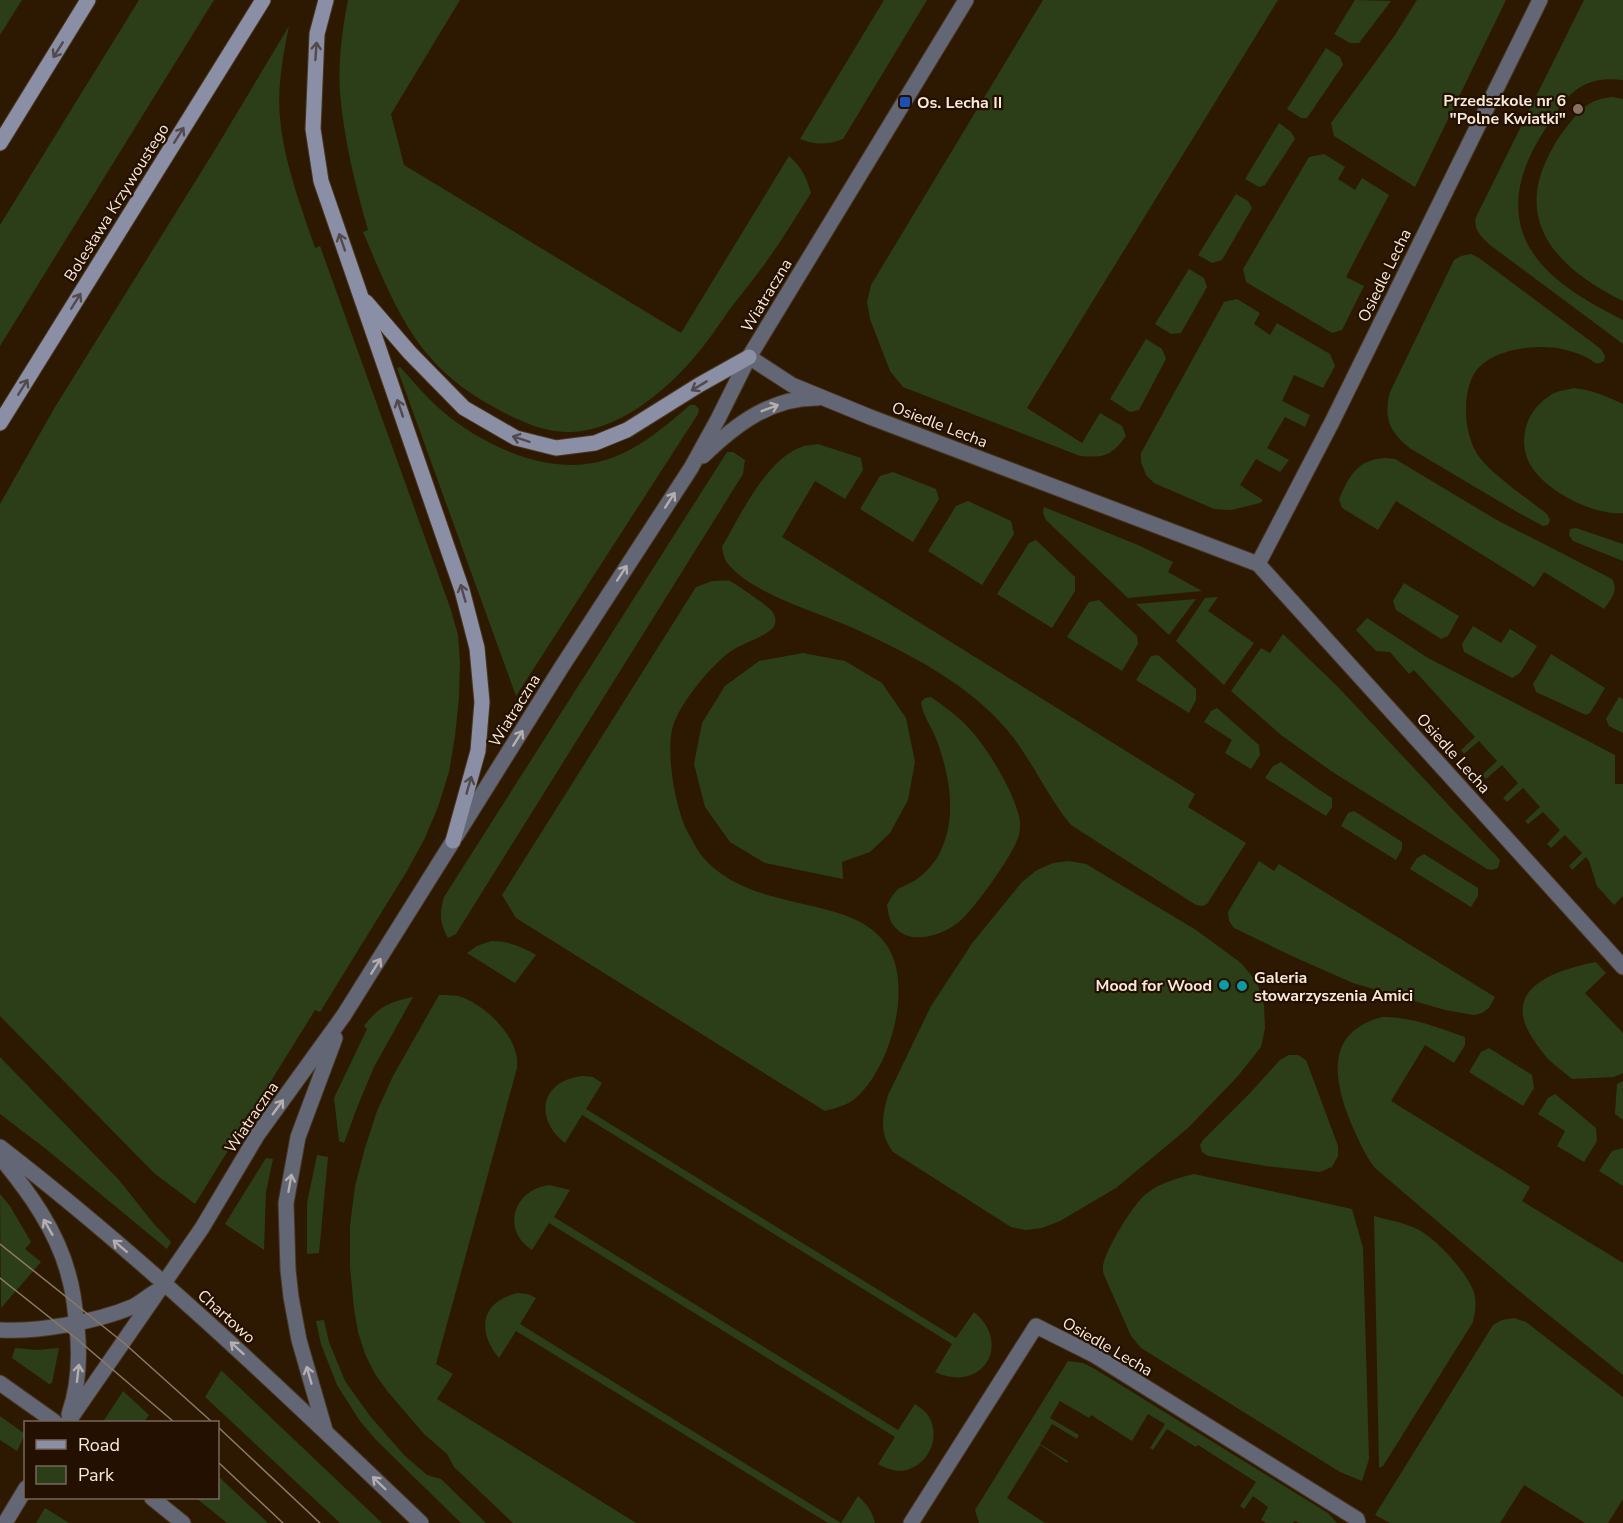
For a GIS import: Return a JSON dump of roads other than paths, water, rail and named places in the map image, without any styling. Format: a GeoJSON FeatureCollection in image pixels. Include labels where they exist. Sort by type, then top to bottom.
{"type":"FeatureCollection","features":[{"type":"Feature","properties":{"kind":"main road"},"geometry":{"type":"LineString","coordinates":[[0,143],[88,0]]}},
{"type":"Feature","properties":{"kind":"main road","name":"Bolesława Krzywoustego"},"geometry":{"type":"LineString","coordinates":[[0,423],[262,0]]}},
{"type":"Feature","properties":{"kind":"main road"},"geometry":{"type":"LineString","coordinates":[[326,0],[317,34],[313,129],[321,182],[462,590],[477,648],[482,702],[478,751],[453,841]]}},
{"type":"Feature","properties":{"kind":"main road"},"geometry":{"type":"LineString","coordinates":[[362,297],[410,353],[464,408],[516,438],[556,448],[595,444],[627,430],[749,357]]}},
{"type":"Feature","properties":{"kind":"street","name":"Wiatraczna"},"geometry":{"type":"LineString","coordinates":[[68,1421],[165,1284],[202,1228],[258,1134],[344,1015],[561,668],[691,468],[749,357],[966,0]]}},
{"type":"Feature","properties":{"kind":"street","name":"Osiedle Lecha"},"geometry":{"type":"LineString","coordinates":[[1258,564],[1332,422],[1540,0]]}},
{"type":"Feature","properties":{"kind":"street","name":"Osiedle Lecha"},"geometry":{"type":"LineString","coordinates":[[749,357],[792,385],[826,399],[1258,564],[1623,967]]}},
{"type":"Feature","properties":{"kind":"street"},"geometry":{"type":"LineString","coordinates":[[691,468],[743,421],[761,411],[784,402],[805,398],[826,399]]}},
{"type":"Feature","properties":{"kind":"street"},"geometry":{"type":"LineString","coordinates":[[326,1431],[299,1340],[291,1297],[286,1203],[298,1137],[344,1015]]}},
{"type":"Feature","properties":{"kind":"street","name":"Chartowo"},"geometry":{"type":"LineString","coordinates":[[0,1147],[94,1223],[215,1328],[421,1523]]}},
{"type":"Feature","properties":{"kind":"street"},"geometry":{"type":"LineString","coordinates":[[0,1157],[35,1204],[59,1247],[69,1277],[79,1359],[74,1397],[67,1421]]}},
{"type":"Feature","properties":{"kind":"street"},"geometry":{"type":"LineString","coordinates":[[0,1330],[40,1329],[76,1322],[132,1306],[165,1284]]}},
{"type":"Feature","properties":{"kind":"street","name":"Osiedle Lecha"},"geometry":{"type":"LineString","coordinates":[[911,1523],[1036,1326],[1094,1356],[1357,1519],[1358,1523]]}},
{"type":"Feature","properties":{"kind":"street"},"geometry":{"type":"LineString","coordinates":[[0,1383],[53,1421]]}},
{"type":"Feature","properties":{"kind":"street"},"geometry":{"type":"LineString","coordinates":[[5,1523],[24,1491]]}},
{"type":"Feature","properties":{"kind":"street"},"geometry":{"type":"LineString","coordinates":[[154,1499],[183,1523]]}},
{"type":"Feature","properties":{"kind":"tram line"},"geometry":{"type":"LineString","coordinates":[[0,1244],[124,1343],[211,1421]]}},
{"type":"Feature","properties":{"kind":"tram line"},"geometry":{"type":"LineString","coordinates":[[0,1278],[78,1340],[173,1421]]}},
{"type":"Feature","properties":{"kind":"tram line"},"geometry":{"type":"LineString","coordinates":[[219,1428],[320,1523]]}},
{"type":"Feature","properties":{"kind":"tram line"},"geometry":{"type":"LineString","coordinates":[[219,1463],[283,1523]]}},
{"type":"Feature","properties":{"kind":"place","name":"Os. Lecha II"},"geometry":{"type":"Point","coordinates":[905,102]}},
{"type":"Feature","properties":{"kind":"place","name":"Przedszkole nr 6 \"Polne Kwiatki\""},"geometry":{"type":"Point","coordinates":[1578,109]}},
{"type":"Feature","properties":{"kind":"place","name":"Mood for Wood"},"geometry":{"type":"Point","coordinates":[1224,985]}},
{"type":"Feature","properties":{"kind":"place","name":"Galeria stowarzyszenia Amici"},"geometry":{"type":"Point","coordinates":[1242,986]}}]}
